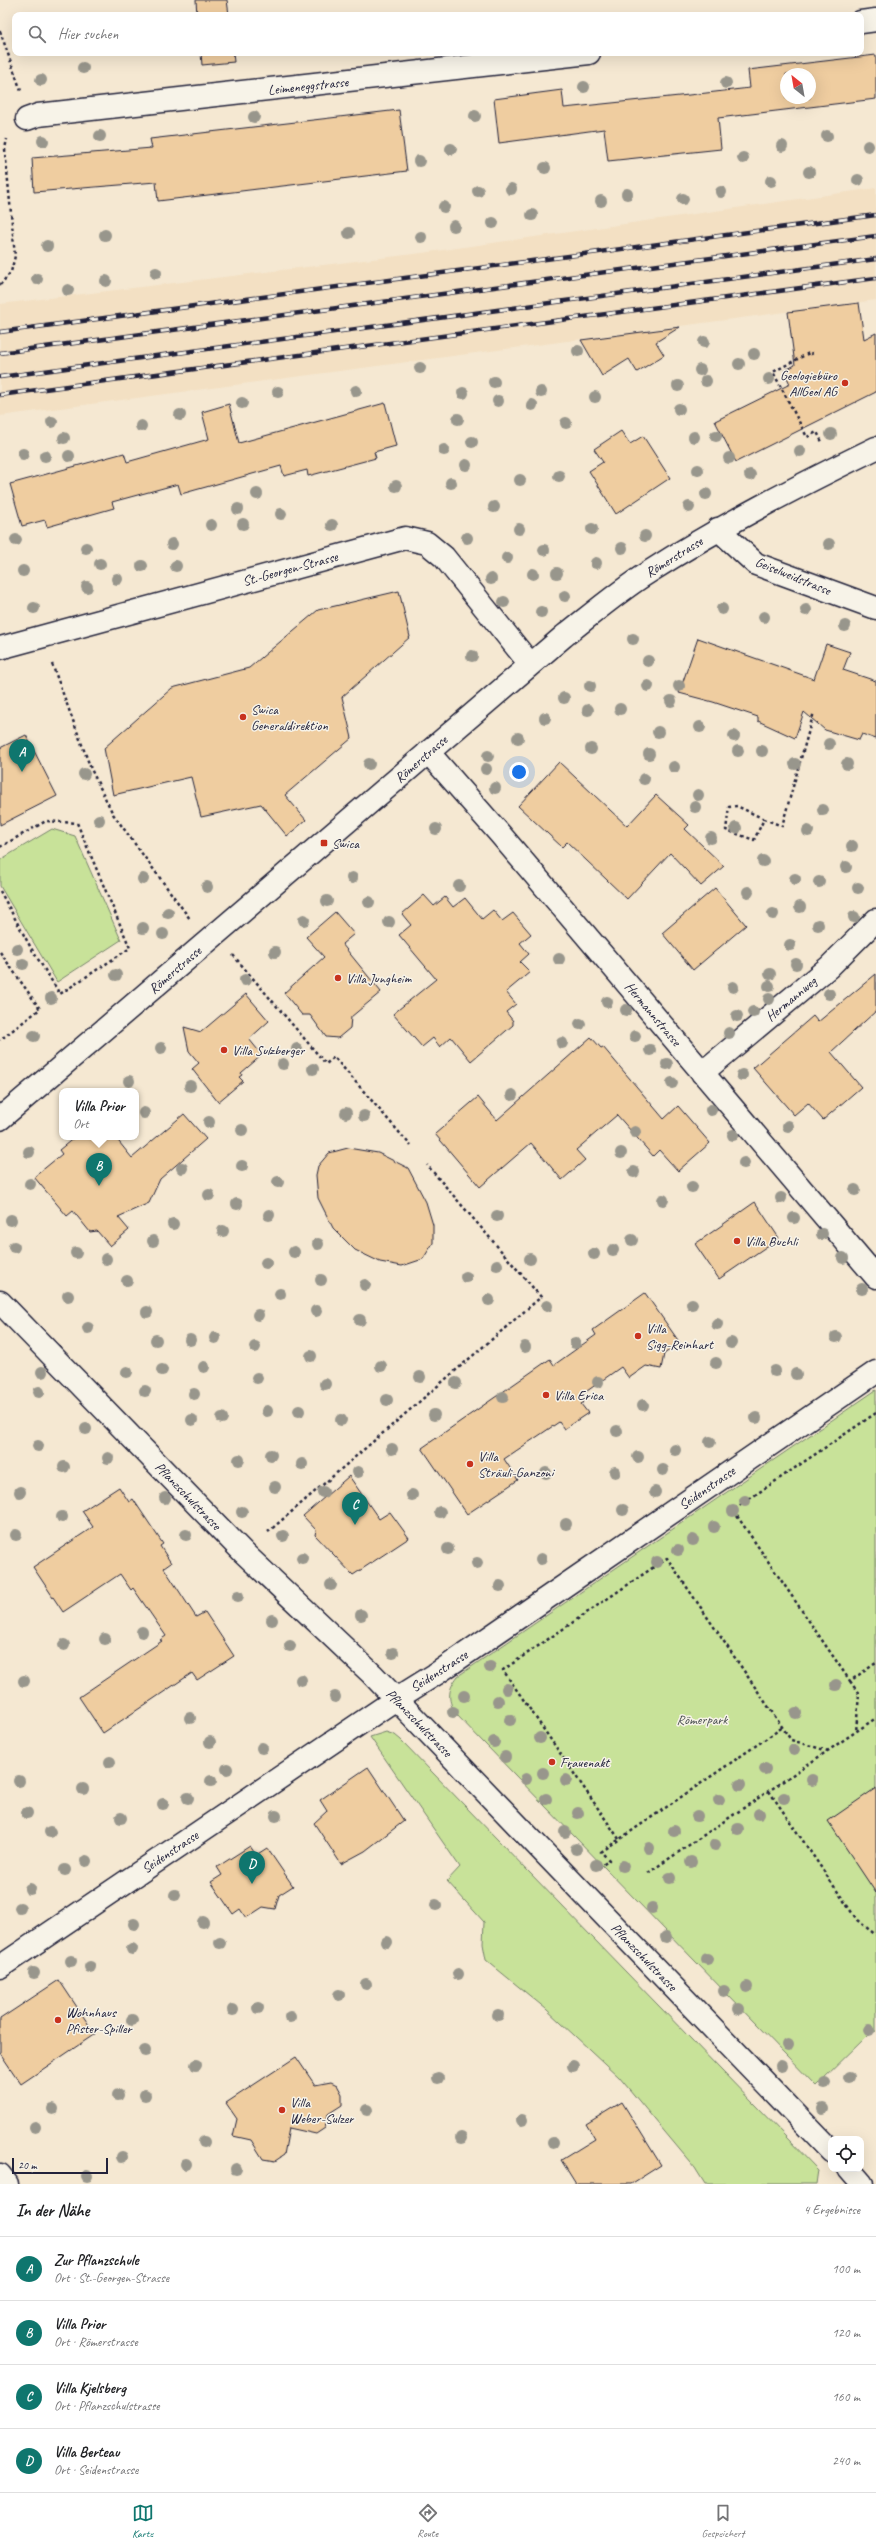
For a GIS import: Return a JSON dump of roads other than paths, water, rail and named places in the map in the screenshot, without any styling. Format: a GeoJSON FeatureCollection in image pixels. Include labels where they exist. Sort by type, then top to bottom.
{"type":"FeatureCollection","features":[{"type":"Feature","properties":{"kind":"street"},"geometry":{"type":"LineString","coordinates":[[864,22],[876,20]]}},
{"type":"Feature","properties":{"kind":"street","name":"Leimeneggstrasse"},"geometry":{"type":"LineString","coordinates":[[27,119],[38,115],[562,56]]}},
{"type":"Feature","properties":{"kind":"street","name":"Römerstrasse"},"geometry":{"type":"LineString","coordinates":[[0,1119],[530,664],[648,572],[769,500],[876,448]]}},
{"type":"Feature","properties":{"kind":"street","name":"Geiselweidstrasse"},"geometry":{"type":"LineString","coordinates":[[718,529],[756,564],[876,608]]}},
{"type":"Feature","properties":{"kind":"street","name":"St.-Georgen-Strasse"},"geometry":{"type":"LineString","coordinates":[[0,648],[405,538],[426,543],[444,557],[530,664]]}},
{"type":"Feature","properties":{"kind":"street","name":"Hermannstrasse"},"geometry":{"type":"LineString","coordinates":[[428,752],[500,834],[876,1277]]}},
{"type":"Feature","properties":{"kind":"street","name":"Hermannweg"},"geometry":{"type":"LineString","coordinates":[[702,1073],[829,967],[876,920]]}},
{"type":"Feature","properties":{"kind":"street","name":"Pflanzschulstrasse"},"geometry":{"type":"LineString","coordinates":[[0,1302],[244,1553],[396,1699],[828,2148]]}},
{"type":"Feature","properties":{"kind":"street","name":"Seidenstrasse"},"geometry":{"type":"LineString","coordinates":[[0,1966],[396,1699],[436,1674],[876,1372]]}},
{"type":"Feature","properties":{"kind":"street"},"geometry":{"type":"LineString","coordinates":[[852,2172],[862,2184]]}},
{"type":"Feature","properties":{"kind":"street"},"geometry":{"type":"LineString","coordinates":[[0,2175],[7,2184]]}},
{"type":"Feature","properties":{"kind":"railway"},"geometry":{"type":"LineString","coordinates":[[0,332],[876,215]]}},
{"type":"Feature","properties":{"kind":"railway"},"geometry":{"type":"LineString","coordinates":[[0,353],[876,236]]}},
{"type":"Feature","properties":{"kind":"railway"},"geometry":{"type":"LineString","coordinates":[[0,377],[876,259]]}},
{"type":"Feature","properties":{"kind":"railway"},"geometry":{"type":"LineString","coordinates":[[0,395],[876,278]]}},
{"type":"Feature","properties":{"kind":"place","name":"Geologiebüro AllGeol AG"},"geometry":{"type":"Point","coordinates":[845,383]}},
{"type":"Feature","properties":{"kind":"place","name":"Swica Generaldirektion"},"geometry":{"type":"Point","coordinates":[243,717]}},
{"type":"Feature","properties":{"kind":"place","name":"Zur Pflanzschule"},"geometry":{"type":"Point","coordinates":[22,772]}},
{"type":"Feature","properties":{"kind":"place","name":"Swica"},"geometry":{"type":"Point","coordinates":[324,843]}},
{"type":"Feature","properties":{"kind":"place","name":"Villa Jungheim"},"geometry":{"type":"Point","coordinates":[338,978]}},
{"type":"Feature","properties":{"kind":"place","name":"Villa Sulzberger"},"geometry":{"type":"Point","coordinates":[224,1050]}},
{"type":"Feature","properties":{"kind":"place","name":"Villa Prior"},"geometry":{"type":"Point","coordinates":[99,1186]}},
{"type":"Feature","properties":{"kind":"place","name":"Villa Buchli"},"geometry":{"type":"Point","coordinates":[737,1241]}},
{"type":"Feature","properties":{"kind":"place","name":"Villa Sigg-Reinhart"},"geometry":{"type":"Point","coordinates":[638,1336]}},
{"type":"Feature","properties":{"kind":"place","name":"Villa Erica"},"geometry":{"type":"Point","coordinates":[546,1395]}},
{"type":"Feature","properties":{"kind":"place","name":"Villa Sträuli-Ganzoni"},"geometry":{"type":"Point","coordinates":[470,1464]}},
{"type":"Feature","properties":{"kind":"place","name":"Villa Kjelsberg"},"geometry":{"type":"Point","coordinates":[355,1525]}},
{"type":"Feature","properties":{"kind":"place","name":"Frauenakt"},"geometry":{"type":"Point","coordinates":[552,1762]}},
{"type":"Feature","properties":{"kind":"place","name":"Villa Berteau"},"geometry":{"type":"Point","coordinates":[252,1884]}},
{"type":"Feature","properties":{"kind":"place","name":"Wohnhaus Pfister-Spiller"},"geometry":{"type":"Point","coordinates":[58,2020]}},
{"type":"Feature","properties":{"kind":"place","name":"Villa Weber-Sulzer"},"geometry":{"type":"Point","coordinates":[282,2110]}},
{"type":"Feature","properties":{"kind":"park label","name":"Römerpark"},"geometry":{"type":"Point","coordinates":[702,1719]}}]}
